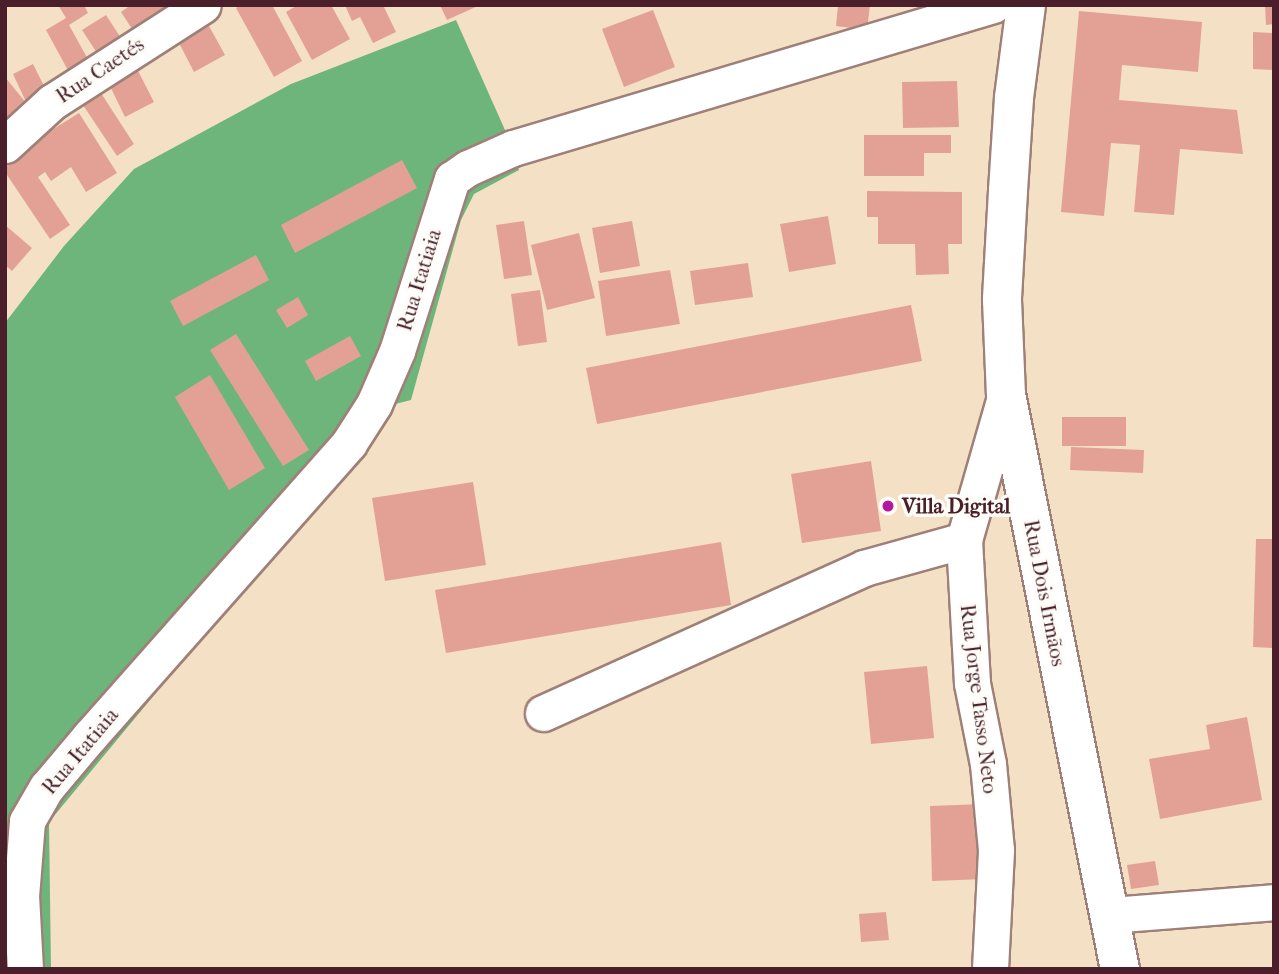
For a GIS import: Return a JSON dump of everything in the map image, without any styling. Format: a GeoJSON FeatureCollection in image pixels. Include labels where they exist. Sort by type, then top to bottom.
{"type":"FeatureCollection","features":[{"type":"Feature","properties":{"kind":"main road","name":"Rua Dois Irmãos"},"geometry":{"type":"LineString","coordinates":[[1026,5],[1014,98],[1002,300],[1006,394],[1120,969]]}},
{"type":"Feature","properties":{"kind":"street","name":"Rua Caetés"},"geometry":{"type":"LineString","coordinates":[[5,145],[52,102],[203,5]]}},
{"type":"Feature","properties":{"kind":"street","name":"Rua Itatiaia"},"geometry":{"type":"LineString","coordinates":[[25,969],[21,896],[27,821],[47,788],[90,736],[349,443],[374,404],[397,351],[452,179],[468,168],[513,148],[993,5]]}},
{"type":"Feature","properties":{"kind":"street","name":"Rua Jorge Tasso Neto"},"geometry":{"type":"LineString","coordinates":[[990,969],[996,850],[988,764],[972,683],[964,540],[1006,394]]}},
{"type":"Feature","properties":{"kind":"street"},"geometry":{"type":"LineString","coordinates":[[543,712],[864,568],[964,540]]}},
{"type":"Feature","properties":{"kind":"street"},"geometry":{"type":"LineString","coordinates":[[1110,915],[1274,902]]}},
{"type":"Feature","properties":{"kind":"green space"},"geometry":{"type":"Polygon","coordinates":[[[456,20],[513,148],[519,170],[474,194],[461,220],[411,400],[395,404],[49,822],[51,969],[5,969],[5,323],[64,246],[134,169],[291,84],[456,20]]]}},
{"type":"Feature","properties":{"kind":"building"},"geometry":{"type":"Polygon","coordinates":[[[58,5],[84,5],[88,13],[69,25],[90,63],[70,74],[46,30],[66,18],[58,5]]]}},
{"type":"Feature","properties":{"kind":"building"},"geometry":{"type":"Polygon","coordinates":[[[131,5],[163,5],[166,11],[134,32],[121,12],[131,5]]]}},
{"type":"Feature","properties":{"kind":"building"},"geometry":{"type":"Polygon","coordinates":[[[241,5],[272,5],[302,61],[274,77],[236,8],[241,5]]]}},
{"type":"Feature","properties":{"kind":"building"},"geometry":{"type":"Polygon","coordinates":[[[298,5],[331,5],[350,39],[312,60],[286,12],[298,5]]]}},
{"type":"Feature","properties":{"kind":"building"},"geometry":{"type":"Polygon","coordinates":[[[345,5],[383,5],[396,32],[373,43],[360,17],[352,21],[345,5]]]}},
{"type":"Feature","properties":{"kind":"building"},"geometry":{"type":"Polygon","coordinates":[[[440,5],[480,5],[447,20],[440,5]]]}},
{"type":"Feature","properties":{"kind":"building"},"geometry":{"type":"Polygon","coordinates":[[[838,5],[870,5],[867,30],[836,26],[838,5]]]}},
{"type":"Feature","properties":{"kind":"building"},"geometry":{"type":"Polygon","coordinates":[[[1265,5],[1274,5],[1274,24],[1266,25],[1265,5]]]}},
{"type":"Feature","properties":{"kind":"building"},"geometry":{"type":"Polygon","coordinates":[[[653,10],[675,67],[624,87],[602,29],[653,10]]]}},
{"type":"Feature","properties":{"kind":"building"},"geometry":{"type":"Polygon","coordinates":[[[1079,11],[1202,22],[1198,72],[1122,65],[1119,100],[1237,110],[1243,154],[1180,149],[1174,215],[1134,212],[1140,145],[1111,143],[1104,216],[1061,212],[1079,11]]]}},
{"type":"Feature","properties":{"kind":"building"},"geometry":{"type":"Polygon","coordinates":[[[106,15],[121,38],[97,53],[82,30],[106,15]]]}},
{"type":"Feature","properties":{"kind":"building"},"geometry":{"type":"Polygon","coordinates":[[[209,26],[225,55],[194,72],[179,43],[209,26]]]}},
{"type":"Feature","properties":{"kind":"building"},"geometry":{"type":"Polygon","coordinates":[[[1253,32],[1274,33],[1274,70],[1253,69],[1253,32]]]}},
{"type":"Feature","properties":{"kind":"building"},"geometry":{"type":"Polygon","coordinates":[[[33,64],[48,94],[5,122],[5,77],[27,104],[13,74],[33,64]]]}},
{"type":"Feature","properties":{"kind":"building"},"geometry":{"type":"Polygon","coordinates":[[[136,67],[154,102],[125,117],[108,82],[136,67]]]}},
{"type":"Feature","properties":{"kind":"building"},"geometry":{"type":"Polygon","coordinates":[[[957,81],[959,127],[903,128],[902,82],[957,81]]]}},
{"type":"Feature","properties":{"kind":"building"},"geometry":{"type":"Polygon","coordinates":[[[101,93],[134,144],[117,156],[83,105],[101,93]]]}},
{"type":"Feature","properties":{"kind":"building"},"geometry":{"type":"Polygon","coordinates":[[[79,113],[117,173],[86,192],[71,167],[51,181],[45,172],[38,177],[70,225],[50,239],[5,172],[5,166],[30,149],[28,145],[79,113]]]}},
{"type":"Feature","properties":{"kind":"building"},"geometry":{"type":"Polygon","coordinates":[[[864,135],[951,135],[951,153],[924,153],[924,176],[864,176],[864,135]]]}},
{"type":"Feature","properties":{"kind":"building"},"geometry":{"type":"Polygon","coordinates":[[[402,160],[417,188],[295,253],[281,225],[402,160]]]}},
{"type":"Feature","properties":{"kind":"building"},"geometry":{"type":"Polygon","coordinates":[[[867,191],[962,192],[962,244],[948,244],[949,274],[916,275],[915,244],[878,244],[878,217],[867,217],[867,191]]]}},
{"type":"Feature","properties":{"kind":"building"},"geometry":{"type":"Polygon","coordinates":[[[828,216],[836,264],[789,272],[780,224],[828,216]]]}},
{"type":"Feature","properties":{"kind":"building"},"geometry":{"type":"Polygon","coordinates":[[[524,221],[532,275],[504,279],[496,225],[524,221]]]}},
{"type":"Feature","properties":{"kind":"building"},"geometry":{"type":"Polygon","coordinates":[[[632,221],[640,266],[600,273],[592,228],[632,221]]]}},
{"type":"Feature","properties":{"kind":"building"},"geometry":{"type":"Polygon","coordinates":[[[5,225],[32,248],[12,271],[5,265],[5,225]]]}},
{"type":"Feature","properties":{"kind":"building"},"geometry":{"type":"Polygon","coordinates":[[[579,233],[595,298],[547,310],[531,245],[579,233]]]}},
{"type":"Feature","properties":{"kind":"building"},"geometry":{"type":"Polygon","coordinates":[[[256,255],[269,280],[183,326],[170,301],[256,255]]]}},
{"type":"Feature","properties":{"kind":"building"},"geometry":{"type":"Polygon","coordinates":[[[748,263],[753,297],[695,305],[690,271],[748,263]]]}},
{"type":"Feature","properties":{"kind":"building"},"geometry":{"type":"Polygon","coordinates":[[[670,270],[680,324],[606,336],[598,281],[670,270]]]}},
{"type":"Feature","properties":{"kind":"building"},"geometry":{"type":"Polygon","coordinates":[[[540,290],[547,342],[518,346],[511,294],[540,290]]]}},
{"type":"Feature","properties":{"kind":"building"},"geometry":{"type":"Polygon","coordinates":[[[298,297],[308,315],[287,328],[276,310],[298,297]]]}},
{"type":"Feature","properties":{"kind":"building"},"geometry":{"type":"Polygon","coordinates":[[[911,305],[922,361],[597,424],[586,368],[911,305]]]}},
{"type":"Feature","properties":{"kind":"building"},"geometry":{"type":"Polygon","coordinates":[[[236,334],[309,450],[283,466],[210,350],[236,334]]]}},
{"type":"Feature","properties":{"kind":"building"},"geometry":{"type":"Polygon","coordinates":[[[350,336],[361,356],[316,381],[305,361],[350,336]]]}},
{"type":"Feature","properties":{"kind":"building"},"geometry":{"type":"Polygon","coordinates":[[[210,375],[265,468],[229,490],[175,397],[210,375]]]}},
{"type":"Feature","properties":{"kind":"building"},"geometry":{"type":"Polygon","coordinates":[[[1062,417],[1126,417],[1126,446],[1062,446],[1062,417]]]}},
{"type":"Feature","properties":{"kind":"building"},"geometry":{"type":"Polygon","coordinates":[[[1071,447],[1144,450],[1143,473],[1070,470],[1071,447]]]}},
{"type":"Feature","properties":{"kind":"building"},"geometry":{"type":"Polygon","coordinates":[[[871,461],[881,531],[802,543],[791,474],[871,461]]]}},
{"type":"Feature","properties":{"kind":"building"},"geometry":{"type":"Polygon","coordinates":[[[473,482],[486,565],[385,581],[372,498],[473,482]]]}},
{"type":"Feature","properties":{"kind":"building"},"geometry":{"type":"Polygon","coordinates":[[[1256,539],[1274,539],[1274,648],[1253,647],[1256,539]]]}},
{"type":"Feature","properties":{"kind":"building"},"geometry":{"type":"Polygon","coordinates":[[[721,542],[731,605],[446,653],[435,590],[721,542]]]}},
{"type":"Feature","properties":{"kind":"building"},"geometry":{"type":"Polygon","coordinates":[[[927,666],[934,738],[871,744],[864,672],[927,666]]]}},
{"type":"Feature","properties":{"kind":"building"},"geometry":{"type":"Polygon","coordinates":[[[1247,717],[1262,800],[1160,819],[1149,759],[1210,749],[1206,725],[1247,717]]]}},
{"type":"Feature","properties":{"kind":"building"},"geometry":{"type":"Polygon","coordinates":[[[983,804],[985,879],[932,881],[930,806],[983,804]]]}},
{"type":"Feature","properties":{"kind":"building"},"geometry":{"type":"Polygon","coordinates":[[[1155,861],[1159,885],[1131,889],[1127,865],[1155,861]]]}},
{"type":"Feature","properties":{"kind":"building"},"geometry":{"type":"Polygon","coordinates":[[[886,912],[889,940],[861,942],[859,914],[886,912]]]}},
{"type":"Feature","properties":{"kind":"place","name":"Villa Digital"},"geometry":{"type":"Point","coordinates":[888,506]}}]}
